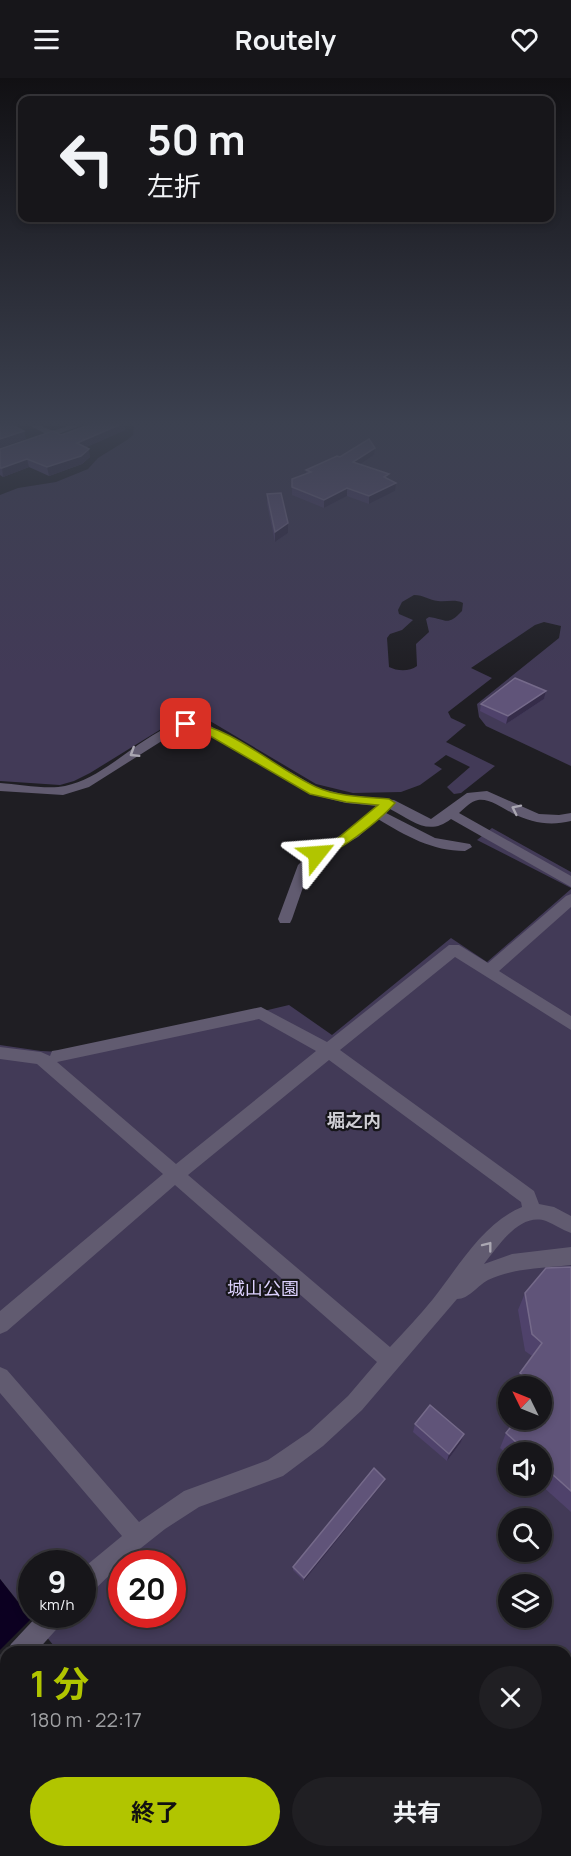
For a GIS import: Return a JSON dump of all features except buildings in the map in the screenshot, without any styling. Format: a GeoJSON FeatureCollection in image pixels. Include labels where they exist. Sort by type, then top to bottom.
{"type":"FeatureCollection","features":[{"type":"Feature","properties":{"kind":"street"},"geometry":{"type":"LineString","coordinates":[[0,787],[63,792],[85,784],[172,729],[186,724],[203,727],[314,791],[346,799],[389,803],[428,823],[436,824],[472,796],[487,795],[540,821],[571,817]]}},
{"type":"Feature","properties":{"kind":"street"},"geometry":{"type":"LineString","coordinates":[[285,920],[303,868],[317,854],[342,841],[389,803]]}},
{"type":"Feature","properties":{"kind":"street"},"geometry":{"type":"LineString","coordinates":[[376,813],[433,844],[452,848],[465,847]]}},
{"type":"Feature","properties":{"kind":"street"},"geometry":{"type":"LineString","coordinates":[[450,813],[571,882]]}},
{"type":"Feature","properties":{"kind":"street"},"geometry":{"type":"LineString","coordinates":[[488,972],[571,899]]}},
{"type":"Feature","properties":{"kind":"street"},"geometry":{"type":"LineString","coordinates":[[0,1324],[176,1174],[454,949],[571,1024]]}},
{"type":"Feature","properties":{"kind":"street"},"geometry":{"type":"LineString","coordinates":[[58,1056],[261,1013],[329,1051],[528,1197],[533,1211]]}},
{"type":"Feature","properties":{"kind":"street"},"geometry":{"type":"LineString","coordinates":[[0,1053],[41,1058],[391,1360]]}},
{"type":"Feature","properties":{"kind":"street"},"geometry":{"type":"LineString","coordinates":[[96,1573],[136,1537],[192,1499],[275,1468],[316,1439],[355,1403],[438,1308],[497,1233],[514,1220],[533,1211],[548,1213],[570,1224]]}},
{"type":"Feature","properties":{"kind":"street"},"geometry":{"type":"LineString","coordinates":[[438,1308],[481,1274],[512,1263],[571,1256]]}},
{"type":"Feature","properties":{"kind":"street"},"geometry":{"type":"LineString","coordinates":[[0,1377],[136,1537]]}},
{"type":"Feature","properties":{"kind":"street"},"geometry":{"type":"LineString","coordinates":[[25,1646],[41,1628]]}},
{"type":"Feature","properties":{"kind":"green space"},"geometry":{"type":"Polygon","coordinates":[[[0,508],[571,508],[571,766],[486,726],[479,717],[477,704],[559,638],[561,626],[544,622],[535,625],[471,668],[492,678],[448,712],[451,718],[466,725],[446,742],[495,766],[461,793],[454,794],[447,787],[470,767],[446,755],[434,764],[442,769],[420,785],[401,792],[353,793],[316,784],[210,721],[195,719],[171,723],[74,781],[60,785],[0,781],[0,508]],[[414,595],[402,602],[398,610],[399,614],[413,620],[402,630],[390,634],[387,638],[389,667],[407,670],[417,666],[416,644],[429,632],[426,619],[429,617],[449,620],[462,611],[463,603],[438,601],[414,595]]]}},
{"type":"Feature","properties":{"kind":"green space"},"geometry":{"type":"Polygon","coordinates":[[[492,828],[571,872],[571,888],[477,840],[492,828]]]}},
{"type":"Feature","properties":{"kind":"green space","name":"城山公園"},"geometry":{"type":"Polygon","coordinates":[[[571,889],[571,1646],[54,1646],[39,1628],[96,1628],[96,1550],[18,1550],[18,1601],[0,1579],[0,1045],[41,1051],[84,1053],[289,1005],[332,1035],[451,938],[487,962],[571,889]]]}},
{"type":"Feature","properties":{"kind":"shaded area"},"geometry":{"type":"Polygon","coordinates":[[[0,1579],[18,1602],[18,1628],[22,1628],[4,1646],[0,1646],[0,1579]]]}},
{"type":"Feature","properties":{"kind":"district","name":"堀之内"},"geometry":{"type":"Point","coordinates":[354,1121]}},
{"type":"Feature","properties":{"kind":"route"},"geometry":{"type":"LineString","coordinates":[[186,724],[203,727],[314,791],[346,799],[389,803],[352,834],[317,854]]}}]}
